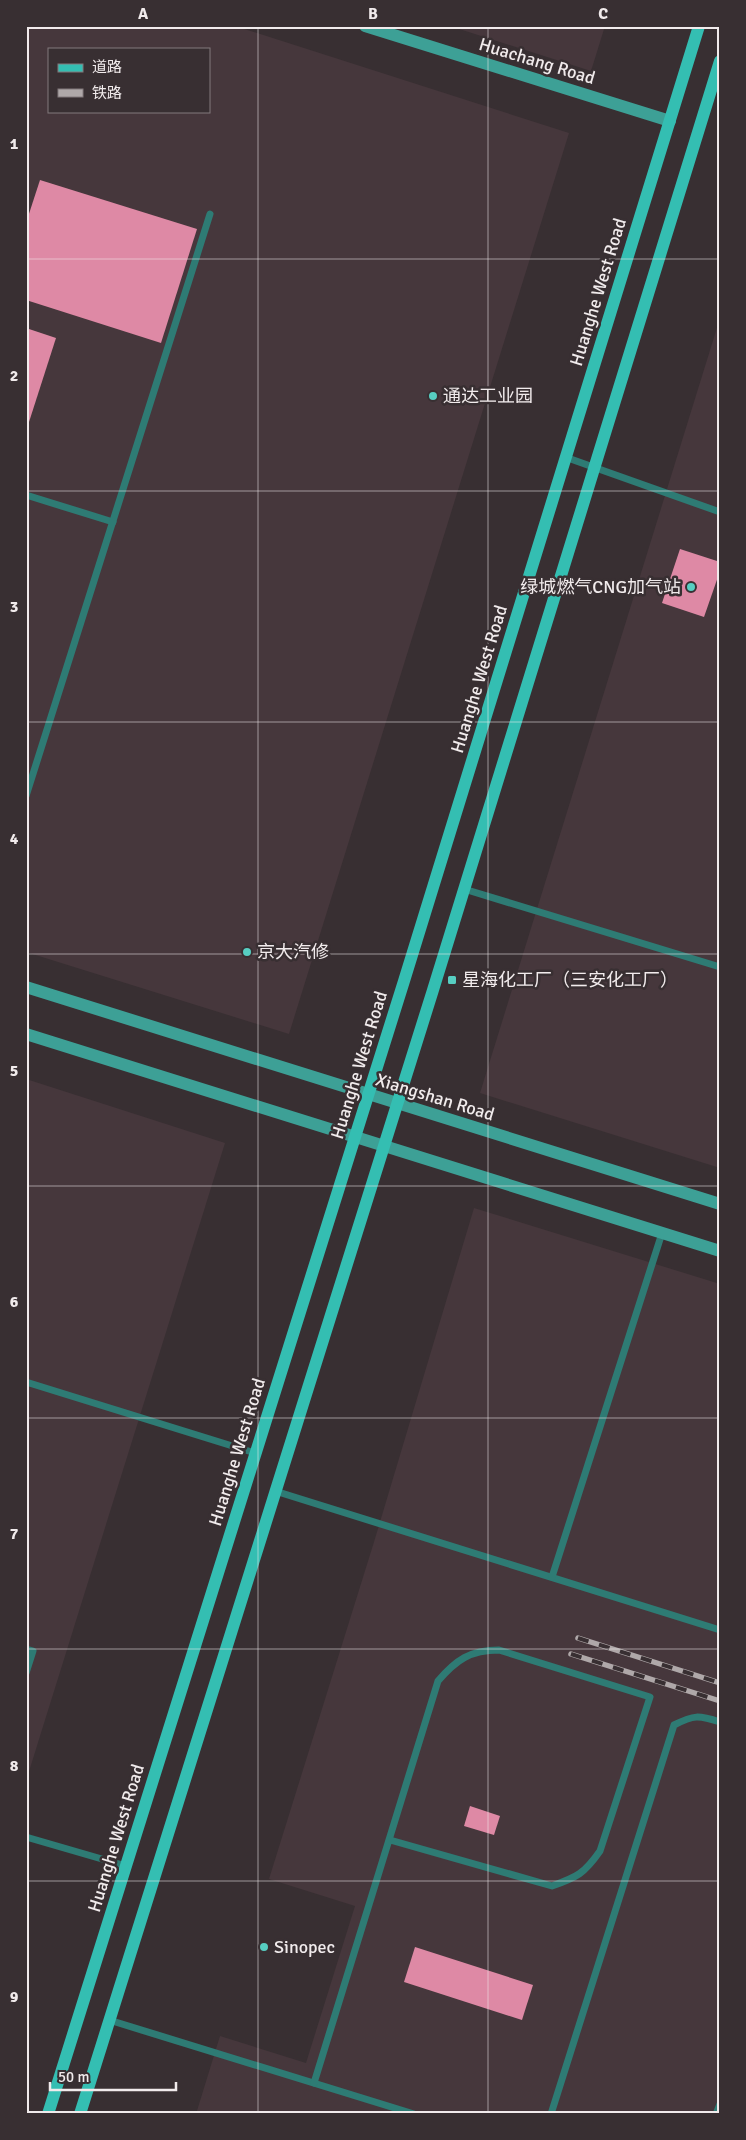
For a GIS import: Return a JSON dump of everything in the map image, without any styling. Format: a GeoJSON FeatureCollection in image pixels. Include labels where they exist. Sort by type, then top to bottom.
{"type":"FeatureCollection","features":[{"type":"Feature","properties":{"kind":"main road","name":"Huanghe West Road"},"geometry":{"type":"LineString","coordinates":[[48,2114],[355,1137],[699,26]]}},
{"type":"Feature","properties":{"kind":"main road"},"geometry":{"type":"LineString","coordinates":[[80,2114],[384,1146],[720,61]]}},
{"type":"Feature","properties":{"kind":"street","name":"Huachang Road"},"geometry":{"type":"LineString","coordinates":[[366,26],[670,121]]}},
{"type":"Feature","properties":{"kind":"street","name":"Xiangshan Road"},"geometry":{"type":"LineString","coordinates":[[26,987],[720,1204]]}},
{"type":"Feature","properties":{"kind":"street"},"geometry":{"type":"LineString","coordinates":[[26,1034],[720,1251]]}},
{"type":"Feature","properties":{"kind":"lane"},"geometry":{"type":"LineString","coordinates":[[26,796],[210,214]]}},
{"type":"Feature","properties":{"kind":"lane"},"geometry":{"type":"LineString","coordinates":[[566,458],[720,512]]}},
{"type":"Feature","properties":{"kind":"lane"},"geometry":{"type":"LineString","coordinates":[[26,495],[112,522]]}},
{"type":"Feature","properties":{"kind":"lane"},"geometry":{"type":"LineString","coordinates":[[464,888],[720,967]]}},
{"type":"Feature","properties":{"kind":"lane"},"geometry":{"type":"LineString","coordinates":[[552,1578],[662,1233]]}},
{"type":"Feature","properties":{"kind":"lane"},"geometry":{"type":"LineString","coordinates":[[26,1382],[255,1453]]}},
{"type":"Feature","properties":{"kind":"lane"},"geometry":{"type":"LineString","coordinates":[[275,1491],[720,1630]]}},
{"type":"Feature","properties":{"kind":"lane"},"geometry":{"type":"LineString","coordinates":[[26,1649],[33,1651],[26,1673]]}},
{"type":"Feature","properties":{"kind":"lane"},"geometry":{"type":"LineString","coordinates":[[314,2083],[438,1681],[450,1667],[462,1658],[481,1650],[499,1650],[650,1696],[600,1851],[587,1870],[572,1879],[552,1886],[390,1840]]}},
{"type":"Feature","properties":{"kind":"lane"},"geometry":{"type":"LineString","coordinates":[[551,2114],[674,1725],[690,1717],[700,1716],[720,1722]]}},
{"type":"Feature","properties":{"kind":"lane"},"geometry":{"type":"LineString","coordinates":[[26,1837],[126,1866]]}},
{"type":"Feature","properties":{"kind":"lane"},"geometry":{"type":"LineString","coordinates":[[109,2020],[414,2114]]}},
{"type":"Feature","properties":{"kind":"lane"},"geometry":{"type":"LineString","coordinates":[[716,2114],[720,2104]]}},
{"type":"Feature","properties":{"kind":"shaded area"},"geometry":{"type":"Polygon","coordinates":[[[26,26],[235,26],[569,133],[289,1034],[26,952],[26,26]]]}},
{"type":"Feature","properties":{"kind":"shaded area"},"geometry":{"type":"Polygon","coordinates":[[[450,26],[605,26],[591,71],[450,26]]]}},
{"type":"Feature","properties":{"kind":"shaded area"},"geometry":{"type":"Polygon","coordinates":[[[720,318],[720,1168],[480,1093],[720,318]]]}},
{"type":"Feature","properties":{"kind":"shaded area"},"geometry":{"type":"Polygon","coordinates":[[[26,1079],[225,1143],[26,1781],[26,1079]]]}},
{"type":"Feature","properties":{"kind":"shaded area"},"geometry":{"type":"Polygon","coordinates":[[[474,1208],[720,1284],[720,2114],[196,2114],[220,2036],[306,2063],[355,1906],[269,1879],[374,1542],[474,1208]]]}},
{"type":"Feature","properties":{"kind":"building"},"geometry":{"type":"Polygon","coordinates":[[[40,180],[197,229],[161,343],[26,300],[26,223],[40,180]]]}},
{"type":"Feature","properties":{"kind":"building"},"geometry":{"type":"Polygon","coordinates":[[[26,328],[56,338],[29,422],[26,422],[26,328]]]}},
{"type":"Feature","properties":{"kind":"building","name":"绿城燃气CNG加气站"},"geometry":{"type":"Polygon","coordinates":[[[680,549],[720,562],[720,571],[704,617],[662,603],[680,549]]]}},
{"type":"Feature","properties":{"kind":"building"},"geometry":{"type":"Polygon","coordinates":[[[470,1806],[500,1816],[494,1835],[464,1826],[470,1806]]]}},
{"type":"Feature","properties":{"kind":"building"},"geometry":{"type":"Polygon","coordinates":[[[415,1947],[533,1985],[522,2020],[404,1982],[415,1947]]]}},
{"type":"Feature","properties":{"kind":"railway"},"geometry":{"type":"LineString","coordinates":[[578,1638],[720,1683]]}},
{"type":"Feature","properties":{"kind":"railway"},"geometry":{"type":"LineString","coordinates":[[571,1654],[720,1701]]}},
{"type":"Feature","properties":{"kind":"place","name":"通达工业园"},"geometry":{"type":"Point","coordinates":[433,396]}},
{"type":"Feature","properties":{"kind":"place","name":"绿城燃气CNG加气站"},"geometry":{"type":"Point","coordinates":[691,587]}},
{"type":"Feature","properties":{"kind":"place","name":"京大汽修"},"geometry":{"type":"Point","coordinates":[247,952]}},
{"type":"Feature","properties":{"kind":"place","name":"星海化工厂（三安化工厂）"},"geometry":{"type":"Point","coordinates":[452,980]}},
{"type":"Feature","properties":{"kind":"place","name":"Sinopec"},"geometry":{"type":"Point","coordinates":[264,1947]}}]}
